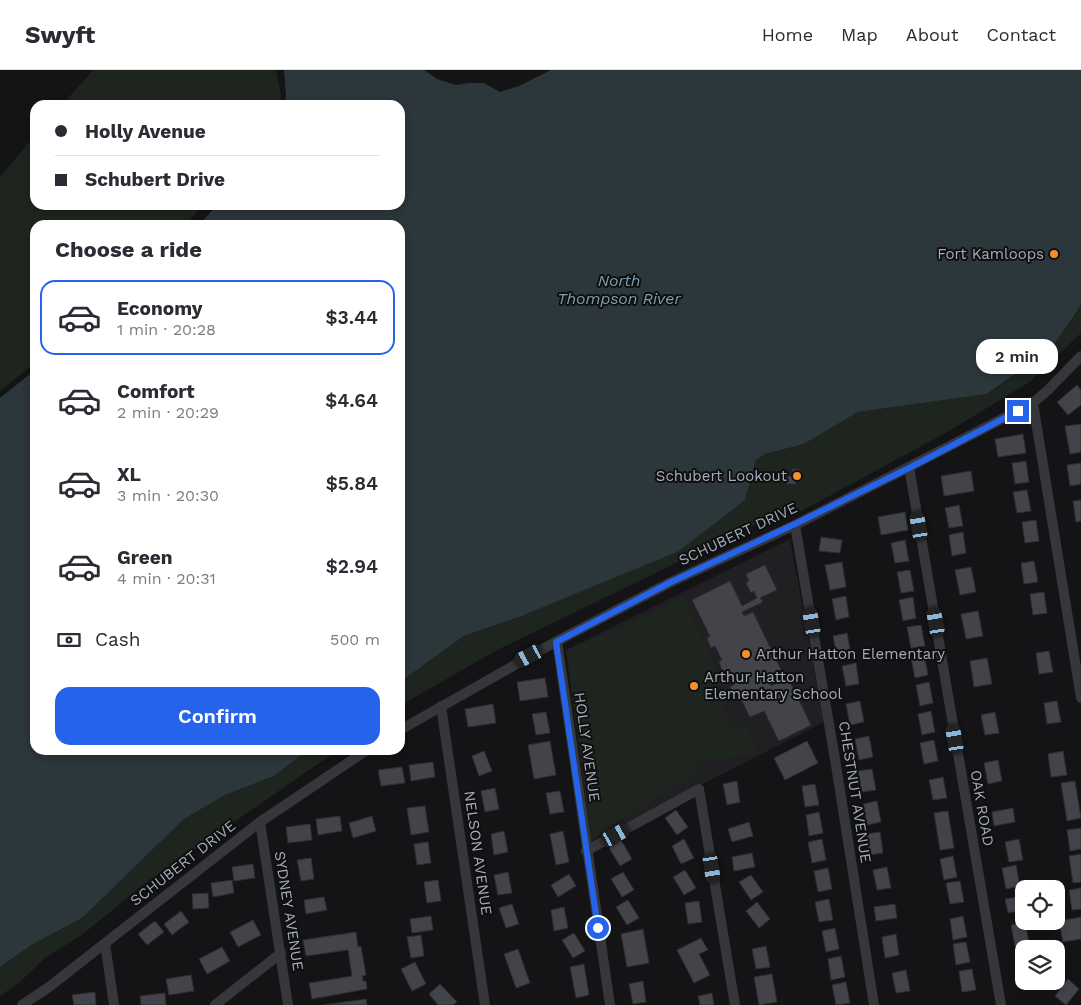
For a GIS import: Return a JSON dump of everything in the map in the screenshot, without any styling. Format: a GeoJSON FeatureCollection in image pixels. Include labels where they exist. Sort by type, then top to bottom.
{"type":"FeatureCollection","features":[{"type":"Feature","properties":{"kind":"street","name":"SCHUBERT DRIVE"},"geometry":{"type":"LineString","coordinates":[[405,727],[556,642],[671,582],[909,468],[1033,403],[1081,356]]}},
{"type":"Feature","properties":{"kind":"street"},"geometry":{"type":"LineString","coordinates":[[1033,403],[1081,698]]}},
{"type":"Feature","properties":{"kind":"street","name":"OAK ROAD"},"geometry":{"type":"LineString","coordinates":[[909,468],[1001,1005]]}},
{"type":"Feature","properties":{"kind":"street","name":"CHESTNUT AVENUE"},"geometry":{"type":"LineString","coordinates":[[795,524],[874,1005]]}},
{"type":"Feature","properties":{"kind":"street","name":"HOLLY AVENUE"},"geometry":{"type":"LineString","coordinates":[[556,642],[610,1005]]}},
{"type":"Feature","properties":{"kind":"street","name":"NELSON AVENUE"},"geometry":{"type":"LineString","coordinates":[[441,706],[485,1005]]}},
{"type":"Feature","properties":{"kind":"street","name":"SCHUBERT DRIVE"},"geometry":{"type":"LineString","coordinates":[[22,1005],[49,987],[260,822],[360,755]]}},
{"type":"Feature","properties":{"kind":"street"},"geometry":{"type":"LineString","coordinates":[[586,851],[699,789],[735,1005]]}},
{"type":"Feature","properties":{"kind":"street","name":"SYDNEY AVENUE"},"geometry":{"type":"LineString","coordinates":[[260,822],[288,1005]]}},
{"type":"Feature","properties":{"kind":"street"},"geometry":{"type":"LineString","coordinates":[[105,943],[114,1005]]}},
{"type":"Feature","properties":{"kind":"street"},"geometry":{"type":"LineString","coordinates":[[215,1005],[281,953]]}},
{"type":"Feature","properties":{"kind":"shaded area"},"geometry":{"type":"Polygon","coordinates":[[[93,70],[276,70],[282,100],[66,100],[93,70]]]}},
{"type":"Feature","properties":{"kind":"shaded area"},"geometry":{"type":"Polygon","coordinates":[[[30,141],[30,210],[198,210],[190,220],[30,220],[30,367],[0,391],[0,177],[30,141]]]}},
{"type":"Feature","properties":{"kind":"shaded area"},"geometry":{"type":"Polygon","coordinates":[[[1081,305],[1081,333],[1031,381],[951,430],[794,515],[787,509],[497,650],[405,704],[405,678],[464,636],[519,617],[566,597],[745,500],[756,460],[765,454],[804,444],[858,412],[988,394],[1052,348],[1081,305]]]}},
{"type":"Feature","properties":{"kind":"shaded area","name":"Arthur Hatton Elementary School"},"geometry":{"type":"Polygon","coordinates":[[[790,539],[824,722],[591,841],[566,650],[790,539]]]}},
{"type":"Feature","properties":{"kind":"shaded area"},"geometry":{"type":"Polygon","coordinates":[[[684,599],[722,681],[713,686],[733,729],[745,724],[758,752],[701,762],[698,760],[699,772],[593,836],[566,650],[684,599]]]}},
{"type":"Feature","properties":{"kind":"shaded area"},"geometry":{"type":"Polygon","coordinates":[[[301,755],[331,755],[143,885],[83,934],[45,958],[20,982],[0,996],[0,967],[33,944],[82,918],[184,819],[225,795],[274,776],[301,755]]]}},
{"type":"Feature","properties":{"kind":"water","name":"North Thompson River"},"geometry":{"type":"Polygon","coordinates":[[[284,70],[424,70],[437,79],[456,85],[484,83],[500,92],[519,86],[551,70],[1081,70],[1081,305],[1052,348],[987,394],[858,412],[804,444],[765,454],[756,460],[745,500],[679,551],[519,617],[464,636],[405,678],[405,220],[204,220],[212,210],[405,210],[405,100],[285,100],[284,70]]]}},
{"type":"Feature","properties":{"kind":"water"},"geometry":{"type":"Polygon","coordinates":[[[30,374],[30,755],[301,755],[274,776],[225,795],[184,819],[82,918],[33,944],[0,967],[0,398],[30,374]]]}},
{"type":"Feature","properties":{"kind":"building"},"geometry":{"type":"Polygon","coordinates":[[[1077,385],[1081,390],[1081,405],[1068,415],[1057,402],[1077,385]]]}},
{"type":"Feature","properties":{"kind":"building"},"geometry":{"type":"Polygon","coordinates":[[[1081,424],[1081,452],[1070,454],[1065,426],[1081,424]]]}},
{"type":"Feature","properties":{"kind":"building"},"geometry":{"type":"Polygon","coordinates":[[[1023,434],[1026,453],[998,457],[995,439],[1023,434]]]}},
{"type":"Feature","properties":{"kind":"building"},"geometry":{"type":"Polygon","coordinates":[[[1026,461],[1029,482],[1015,484],[1012,463],[1026,461]]]}},
{"type":"Feature","properties":{"kind":"building"},"geometry":{"type":"Polygon","coordinates":[[[1081,463],[1081,484],[1070,486],[1067,465],[1081,463]]]}},
{"type":"Feature","properties":{"kind":"building","name":"Schubert Lookout"},"geometry":{"type":"Polygon","coordinates":[[[792,469],[799,469],[800,476],[795,484],[787,484],[786,477],[793,476],[792,469]]]}},
{"type":"Feature","properties":{"kind":"building"},"geometry":{"type":"Polygon","coordinates":[[[971,471],[974,491],[944,496],[941,476],[971,471]]]}},
{"type":"Feature","properties":{"kind":"building"},"geometry":{"type":"Polygon","coordinates":[[[1027,490],[1031,511],[1017,513],[1013,492],[1027,490]]]}},
{"type":"Feature","properties":{"kind":"building"},"geometry":{"type":"Polygon","coordinates":[[[1081,500],[1081,521],[1076,522],[1073,501],[1081,500]]]}},
{"type":"Feature","properties":{"kind":"building"},"geometry":{"type":"Polygon","coordinates":[[[959,505],[963,526],[949,528],[945,508],[959,505]]]}},
{"type":"Feature","properties":{"kind":"building"},"geometry":{"type":"Polygon","coordinates":[[[905,512],[908,530],[881,535],[878,517],[905,512]]]}},
{"type":"Feature","properties":{"kind":"building"},"geometry":{"type":"Polygon","coordinates":[[[1036,520],[1039,541],[1025,543],[1022,522],[1036,520]]]}},
{"type":"Feature","properties":{"kind":"building"},"geometry":{"type":"Polygon","coordinates":[[[963,532],[966,553],[952,556],[949,535],[963,532]]]}},
{"type":"Feature","properties":{"kind":"building"},"geometry":{"type":"Polygon","coordinates":[[[821,537],[842,540],[840,553],[819,551],[821,537]]]}},
{"type":"Feature","properties":{"kind":"building"},"geometry":{"type":"Polygon","coordinates":[[[905,540],[909,561],[895,563],[891,543],[905,540]]]}},
{"type":"Feature","properties":{"kind":"building"},"geometry":{"type":"Polygon","coordinates":[[[1034,561],[1038,582],[1024,584],[1021,563],[1034,561]]]}},
{"type":"Feature","properties":{"kind":"building"},"geometry":{"type":"Polygon","coordinates":[[[842,562],[846,587],[830,590],[825,565],[842,562]]]}},
{"type":"Feature","properties":{"kind":"building","name":"Arthur Hatton Elementary"},"geometry":{"type":"Polygon","coordinates":[[[765,565],[777,590],[760,598],[763,602],[742,612],[744,616],[753,612],[781,670],[767,677],[771,686],[788,678],[811,725],[779,741],[764,711],[750,717],[739,695],[735,696],[730,687],[734,685],[727,670],[723,672],[719,662],[722,660],[715,646],[711,648],[707,638],[710,636],[692,600],[730,581],[742,606],[757,598],[754,591],[751,593],[746,583],[749,581],[746,574],[765,565]]]}},
{"type":"Feature","properties":{"kind":"building"},"geometry":{"type":"Polygon","coordinates":[[[971,567],[976,592],[960,595],[955,570],[971,567]]]}},
{"type":"Feature","properties":{"kind":"building"},"geometry":{"type":"Polygon","coordinates":[[[910,570],[914,591],[901,593],[897,572],[910,570]]]}},
{"type":"Feature","properties":{"kind":"building"},"geometry":{"type":"Polygon","coordinates":[[[1044,592],[1047,613],[1033,615],[1030,594],[1044,592]]]}},
{"type":"Feature","properties":{"kind":"building"},"geometry":{"type":"Polygon","coordinates":[[[846,596],[849,617],[836,620],[832,599],[846,596]]]}},
{"type":"Feature","properties":{"kind":"building"},"geometry":{"type":"Polygon","coordinates":[[[913,597],[916,618],[903,621],[899,600],[913,597]]]}},
{"type":"Feature","properties":{"kind":"building"},"geometry":{"type":"Polygon","coordinates":[[[978,611],[983,636],[966,639],[961,614],[978,611]]]}},
{"type":"Feature","properties":{"kind":"building"},"geometry":{"type":"Polygon","coordinates":[[[921,625],[925,646],[911,648],[907,627],[921,625]]]}},
{"type":"Feature","properties":{"kind":"building"},"geometry":{"type":"Polygon","coordinates":[[[847,633],[851,654],[837,657],[833,636],[847,633]]]}},
{"type":"Feature","properties":{"kind":"building"},"geometry":{"type":"Polygon","coordinates":[[[1049,651],[1053,672],[1039,674],[1036,653],[1049,651]]]}},
{"type":"Feature","properties":{"kind":"building"},"geometry":{"type":"Polygon","coordinates":[[[924,654],[928,675],[915,678],[911,657],[924,654]]]}},
{"type":"Feature","properties":{"kind":"building"},"geometry":{"type":"Polygon","coordinates":[[[987,658],[992,684],[974,687],[970,661],[987,658]]]}},
{"type":"Feature","properties":{"kind":"building"},"geometry":{"type":"Polygon","coordinates":[[[856,663],[859,684],[846,686],[842,666],[856,663]]]}},
{"type":"Feature","properties":{"kind":"building"},"geometry":{"type":"Polygon","coordinates":[[[545,678],[548,697],[520,701],[517,682],[545,678]]]}},
{"type":"Feature","properties":{"kind":"building"},"geometry":{"type":"Polygon","coordinates":[[[929,682],[933,703],[920,706],[916,685],[929,682]]]}},
{"type":"Feature","properties":{"kind":"building"},"geometry":{"type":"Polygon","coordinates":[[[860,701],[864,722],[850,725],[846,704],[860,701]]]}},
{"type":"Feature","properties":{"kind":"building"},"geometry":{"type":"Polygon","coordinates":[[[1057,701],[1061,722],[1047,724],[1044,703],[1057,701]]]}},
{"type":"Feature","properties":{"kind":"building"},"geometry":{"type":"Polygon","coordinates":[[[493,704],[496,723],[468,727],[465,709],[493,704]]]}},
{"type":"Feature","properties":{"kind":"building"},"geometry":{"type":"Polygon","coordinates":[[[931,711],[935,732],[922,735],[918,714],[931,711]]]}},
{"type":"Feature","properties":{"kind":"building"},"geometry":{"type":"Polygon","coordinates":[[[546,712],[550,733],[536,735],[532,714],[546,712]]]}},
{"type":"Feature","properties":{"kind":"building"},"geometry":{"type":"Polygon","coordinates":[[[995,712],[999,733],[985,735],[981,715],[995,712]]]}},
{"type":"Feature","properties":{"kind":"building"},"geometry":{"type":"Polygon","coordinates":[[[869,736],[873,757],[859,760],[855,739],[869,736]]]}},
{"type":"Feature","properties":{"kind":"building"},"geometry":{"type":"Polygon","coordinates":[[[934,740],[938,761],[924,764],[920,743],[934,740]]]}},
{"type":"Feature","properties":{"kind":"building"},"geometry":{"type":"Polygon","coordinates":[[[550,741],[556,775],[534,779],[528,745],[550,741]]]}},
{"type":"Feature","properties":{"kind":"building"},"geometry":{"type":"Polygon","coordinates":[[[807,741],[818,763],[785,780],[774,758],[807,741]]]}},
{"type":"Feature","properties":{"kind":"building"},"geometry":{"type":"Polygon","coordinates":[[[484,751],[492,771],[479,776],[472,756],[484,751]]]}},
{"type":"Feature","properties":{"kind":"building"},"geometry":{"type":"Polygon","coordinates":[[[1063,751],[1067,775],[1051,777],[1048,754],[1063,751]]]}},
{"type":"Feature","properties":{"kind":"building"},"geometry":{"type":"Polygon","coordinates":[[[998,760],[1002,781],[988,784],[984,763],[998,760]]]}},
{"type":"Feature","properties":{"kind":"building"},"geometry":{"type":"Polygon","coordinates":[[[433,762],[435,777],[411,781],[409,765],[433,762]]]}},
{"type":"Feature","properties":{"kind":"building"},"geometry":{"type":"Polygon","coordinates":[[[402,767],[405,783],[381,786],[378,770],[402,767]]]}},
{"type":"Feature","properties":{"kind":"building"},"geometry":{"type":"Polygon","coordinates":[[[872,769],[876,790],[862,792],[858,771],[872,769]]]}},
{"type":"Feature","properties":{"kind":"building"},"geometry":{"type":"Polygon","coordinates":[[[943,777],[947,798],[933,800],[929,780],[943,777]]]}},
{"type":"Feature","properties":{"kind":"building"},"geometry":{"type":"Polygon","coordinates":[[[737,781],[740,802],[727,805],[723,784],[737,781]]]}},
{"type":"Feature","properties":{"kind":"building"},"geometry":{"type":"Polygon","coordinates":[[[1075,781],[1081,818],[1067,821],[1061,783],[1075,781]]]}},
{"type":"Feature","properties":{"kind":"building"},"geometry":{"type":"Polygon","coordinates":[[[815,784],[819,805],[805,807],[802,786],[815,784]]]}},
{"type":"Feature","properties":{"kind":"building"},"geometry":{"type":"Polygon","coordinates":[[[495,788],[499,809],[485,812],[481,791],[495,788]]]}},
{"type":"Feature","properties":{"kind":"building"},"geometry":{"type":"Polygon","coordinates":[[[560,791],[564,812],[550,814],[546,793],[560,791]]]}},
{"type":"Feature","properties":{"kind":"building"},"geometry":{"type":"Polygon","coordinates":[[[877,801],[881,822],[867,825],[863,804],[877,801]]]}},
{"type":"Feature","properties":{"kind":"building"},"geometry":{"type":"Polygon","coordinates":[[[425,806],[429,832],[411,835],[407,808],[425,806]]]}},
{"type":"Feature","properties":{"kind":"building"},"geometry":{"type":"Polygon","coordinates":[[[1013,808],[1015,822],[994,826],[992,812],[1013,808]]]}},
{"type":"Feature","properties":{"kind":"building"},"geometry":{"type":"Polygon","coordinates":[[[676,810],[688,827],[677,835],[665,818],[676,810]]]}},
{"type":"Feature","properties":{"kind":"building"},"geometry":{"type":"Polygon","coordinates":[[[948,811],[954,848],[940,850],[934,813],[948,811]]]}},
{"type":"Feature","properties":{"kind":"building"},"geometry":{"type":"Polygon","coordinates":[[[819,812],[823,833],[809,836],[806,815],[819,812]]]}},
{"type":"Feature","properties":{"kind":"building"},"geometry":{"type":"Polygon","coordinates":[[[340,816],[342,831],[318,835],[316,819],[340,816]]]}},
{"type":"Feature","properties":{"kind":"building"},"geometry":{"type":"Polygon","coordinates":[[[372,816],[376,831],[353,838],[349,823],[372,816]]]}},
{"type":"Feature","properties":{"kind":"building"},"geometry":{"type":"Polygon","coordinates":[[[749,822],[753,836],[732,842],[728,829],[749,822]]]}},
{"type":"Feature","properties":{"kind":"building"},"geometry":{"type":"Polygon","coordinates":[[[310,824],[312,840],[288,843],[286,827],[310,824]]]}},
{"type":"Feature","properties":{"kind":"building"},"geometry":{"type":"Polygon","coordinates":[[[1081,828],[1081,849],[1070,851],[1067,830],[1081,828]]]}},
{"type":"Feature","properties":{"kind":"building"},"geometry":{"type":"Polygon","coordinates":[[[504,831],[508,852],[494,855],[491,834],[504,831]]]}},
{"type":"Feature","properties":{"kind":"building"},"geometry":{"type":"Polygon","coordinates":[[[563,831],[569,862],[556,865],[550,834],[563,831]]]}},
{"type":"Feature","properties":{"kind":"building"},"geometry":{"type":"Polygon","coordinates":[[[880,832],[883,853],[870,855],[866,834],[880,832]]]}},
{"type":"Feature","properties":{"kind":"building"},"geometry":{"type":"Polygon","coordinates":[[[684,839],[694,858],[681,864],[672,846],[684,839]]]}},
{"type":"Feature","properties":{"kind":"building"},"geometry":{"type":"Polygon","coordinates":[[[822,839],[826,860],[812,863],[808,842],[822,839]]]}},
{"type":"Feature","properties":{"kind":"building"},"geometry":{"type":"Polygon","coordinates":[[[1019,839],[1023,860],[1009,862],[1005,842],[1019,839]]]}},
{"type":"Feature","properties":{"kind":"building"},"geometry":{"type":"Polygon","coordinates":[[[621,840],[632,859],[620,866],[609,848],[621,840]]]}},
{"type":"Feature","properties":{"kind":"building"},"geometry":{"type":"Polygon","coordinates":[[[428,842],[431,863],[417,865],[414,844],[428,842]]]}},
{"type":"Feature","properties":{"kind":"building"},"geometry":{"type":"Polygon","coordinates":[[[752,853],[755,867],[734,871],[732,857],[752,853]]]}},
{"type":"Feature","properties":{"kind":"building"},"geometry":{"type":"Polygon","coordinates":[[[1081,854],[1081,882],[1073,883],[1069,856],[1081,854]]]}},
{"type":"Feature","properties":{"kind":"building"},"geometry":{"type":"Polygon","coordinates":[[[953,856],[957,877],[944,880],[940,859],[953,856]]]}},
{"type":"Feature","properties":{"kind":"building"},"geometry":{"type":"Polygon","coordinates":[[[311,858],[314,879],[301,881],[297,860],[311,858]]]}},
{"type":"Feature","properties":{"kind":"building"},"geometry":{"type":"Polygon","coordinates":[[[253,864],[255,878],[234,881],[232,867],[253,864]]]}},
{"type":"Feature","properties":{"kind":"building"},"geometry":{"type":"Polygon","coordinates":[[[1016,865],[1019,880],[1015,880],[1015,887],[1006,889],[1002,868],[1016,865]]]}},
{"type":"Feature","properties":{"kind":"building"},"geometry":{"type":"Polygon","coordinates":[[[887,867],[891,888],[877,890],[873,870],[887,867]]]}},
{"type":"Feature","properties":{"kind":"building"},"geometry":{"type":"Polygon","coordinates":[[[828,868],[832,889],[818,892],[814,871],[828,868]]]}},
{"type":"Feature","properties":{"kind":"building"},"geometry":{"type":"Polygon","coordinates":[[[685,870],[696,888],[684,895],[673,877],[685,870]]]}},
{"type":"Feature","properties":{"kind":"building"},"geometry":{"type":"Polygon","coordinates":[[[508,872],[512,893],[498,895],[494,875],[508,872]]]}},
{"type":"Feature","properties":{"kind":"building"},"geometry":{"type":"Polygon","coordinates":[[[623,872],[634,890],[622,897],[611,879],[623,872]]]}},
{"type":"Feature","properties":{"kind":"building"},"geometry":{"type":"Polygon","coordinates":[[[569,874],[576,886],[558,897],[551,885],[569,874]]]}},
{"type":"Feature","properties":{"kind":"building"},"geometry":{"type":"Polygon","coordinates":[[[751,875],[763,892],[751,900],[739,882],[751,875]]]}},
{"type":"Feature","properties":{"kind":"building"},"geometry":{"type":"Polygon","coordinates":[[[232,880],[234,893],[213,897],[211,883],[232,880]]]}},
{"type":"Feature","properties":{"kind":"building"},"geometry":{"type":"Polygon","coordinates":[[[438,880],[441,901],[427,903],[424,882],[438,880]]]}},
{"type":"Feature","properties":{"kind":"building"},"geometry":{"type":"Polygon","coordinates":[[[960,881],[964,902],[950,904],[946,883],[960,881]]]}},
{"type":"Feature","properties":{"kind":"building"},"geometry":{"type":"Polygon","coordinates":[[[1081,888],[1081,909],[1072,910],[1069,890],[1081,888]]]}},
{"type":"Feature","properties":{"kind":"building"},"geometry":{"type":"Polygon","coordinates":[[[208,893],[209,908],[193,909],[192,894],[208,893]]]}},
{"type":"Feature","properties":{"kind":"building"},"geometry":{"type":"Polygon","coordinates":[[[324,897],[327,910],[306,914],[304,900],[324,897]]]}},
{"type":"Feature","properties":{"kind":"building"},"geometry":{"type":"Polygon","coordinates":[[[1015,897],[1015,912],[1008,913],[1005,899],[1015,897]]]}},
{"type":"Feature","properties":{"kind":"building"},"geometry":{"type":"Polygon","coordinates":[[[829,899],[833,920],[819,922],[815,902],[829,899]]]}},
{"type":"Feature","properties":{"kind":"building"},"geometry":{"type":"Polygon","coordinates":[[[628,900],[639,918],[627,925],[616,907],[628,900]]]}},
{"type":"Feature","properties":{"kind":"building"},"geometry":{"type":"Polygon","coordinates":[[[699,901],[702,922],[688,924],[685,903],[699,901]]]}},
{"type":"Feature","properties":{"kind":"building"},"geometry":{"type":"Polygon","coordinates":[[[757,902],[770,919],[759,928],[746,911],[757,902]]]}},
{"type":"Feature","properties":{"kind":"building"},"geometry":{"type":"Polygon","coordinates":[[[512,904],[519,924],[506,928],[499,908],[512,904]]]}},
{"type":"Feature","properties":{"kind":"building"},"geometry":{"type":"Polygon","coordinates":[[[895,904],[897,918],[876,921],[874,907],[895,904]]]}},
{"type":"Feature","properties":{"kind":"building"},"geometry":{"type":"Polygon","coordinates":[[[564,907],[568,928],[554,931],[551,910],[564,907]]]}},
{"type":"Feature","properties":{"kind":"building"},"geometry":{"type":"Polygon","coordinates":[[[181,911],[189,922],[172,935],[164,924],[181,911]]]}},
{"type":"Feature","properties":{"kind":"building"},"geometry":{"type":"Polygon","coordinates":[[[431,916],[433,930],[412,933],[410,919],[431,916]]]}},
{"type":"Feature","properties":{"kind":"building"},"geometry":{"type":"Polygon","coordinates":[[[963,916],[967,937],[953,940],[950,919],[963,916]]]}},
{"type":"Feature","properties":{"kind":"building"},"geometry":{"type":"Polygon","coordinates":[[[1081,917],[1081,939],[1065,942],[1063,940],[1061,930],[1065,930],[1065,920],[1081,917]]]}},
{"type":"Feature","properties":{"kind":"building"},"geometry":{"type":"Polygon","coordinates":[[[253,920],[261,935],[238,947],[230,932],[253,920]]]}},
{"type":"Feature","properties":{"kind":"building"},"geometry":{"type":"Polygon","coordinates":[[[155,921],[164,932],[147,945],[138,934],[155,921]]]}},
{"type":"Feature","properties":{"kind":"building"},"geometry":{"type":"Polygon","coordinates":[[[1015,924],[1015,930],[1027,930],[1028,940],[1015,940],[1015,946],[1011,925],[1015,924]]]}},
{"type":"Feature","properties":{"kind":"building"},"geometry":{"type":"Polygon","coordinates":[[[835,928],[839,949],[826,952],[822,931],[835,928]]]}},
{"type":"Feature","properties":{"kind":"building"},"geometry":{"type":"Polygon","coordinates":[[[643,929],[649,963],[627,967],[621,934],[643,929]]]}},
{"type":"Feature","properties":{"kind":"building"},"geometry":{"type":"Polygon","coordinates":[[[356,932],[358,947],[361,946],[366,975],[362,976],[363,981],[366,981],[367,989],[312,999],[309,983],[352,976],[348,950],[306,956],[303,940],[356,932]]]}},
{"type":"Feature","properties":{"kind":"building"},"geometry":{"type":"Polygon","coordinates":[[[574,933],[585,951],[573,958],[562,940],[574,933]]]}},
{"type":"Feature","properties":{"kind":"building"},"geometry":{"type":"Polygon","coordinates":[[[896,934],[899,955],[885,958],[882,937],[896,934]]]}},
{"type":"Feature","properties":{"kind":"building"},"geometry":{"type":"Polygon","coordinates":[[[421,935],[424,956],[411,958],[407,937],[421,935]]]}},
{"type":"Feature","properties":{"kind":"building"},"geometry":{"type":"Polygon","coordinates":[[[701,938],[708,950],[699,954],[710,975],[694,983],[677,950],[701,938]]]}},
{"type":"Feature","properties":{"kind":"building"},"geometry":{"type":"Polygon","coordinates":[[[966,942],[970,962],[956,965],[953,944],[966,942]]]}},
{"type":"Feature","properties":{"kind":"building"},"geometry":{"type":"Polygon","coordinates":[[[766,946],[770,967],[756,969],[752,949],[766,946]]]}},
{"type":"Feature","properties":{"kind":"building"},"geometry":{"type":"Polygon","coordinates":[[[222,947],[230,961],[207,974],[199,959],[222,947]]]}},
{"type":"Feature","properties":{"kind":"building"},"geometry":{"type":"Polygon","coordinates":[[[518,949],[530,983],[516,988],[504,954],[518,949]]]}},
{"type":"Feature","properties":{"kind":"building"},"geometry":{"type":"Polygon","coordinates":[[[841,956],[845,977],[831,980],[828,959],[841,956]]]}},
{"type":"Feature","properties":{"kind":"building"},"geometry":{"type":"Polygon","coordinates":[[[415,962],[426,984],[412,991],[401,969],[415,962]]]}},
{"type":"Feature","properties":{"kind":"building"},"geometry":{"type":"Polygon","coordinates":[[[584,964],[589,995],[576,998],[570,967],[584,964]]]}},
{"type":"Feature","properties":{"kind":"building"},"geometry":{"type":"Polygon","coordinates":[[[972,969],[976,990],[962,992],[959,971],[972,969]]]}},
{"type":"Feature","properties":{"kind":"building"},"geometry":{"type":"Polygon","coordinates":[[[906,970],[910,991],[896,993],[892,973],[906,970]]]}},
{"type":"Feature","properties":{"kind":"building"},"geometry":{"type":"Polygon","coordinates":[[[772,974],[777,1002],[759,1005],[754,977],[772,974]]]}},
{"type":"Feature","properties":{"kind":"building"},"geometry":{"type":"Polygon","coordinates":[[[191,975],[194,991],[169,995],[166,979],[191,975]]]}},
{"type":"Feature","properties":{"kind":"building"},"geometry":{"type":"Polygon","coordinates":[[[1068,979],[1079,989],[1066,1005],[1055,996],[1060,990],[1065,990],[1065,983],[1068,979]]]}},
{"type":"Feature","properties":{"kind":"building"},"geometry":{"type":"Polygon","coordinates":[[[643,981],[646,1002],[633,1004],[629,984],[643,981]]]}},
{"type":"Feature","properties":{"kind":"building"},"geometry":{"type":"Polygon","coordinates":[[[846,982],[850,1003],[836,1005],[832,985],[846,982]]]}},
{"type":"Feature","properties":{"kind":"building"},"geometry":{"type":"Polygon","coordinates":[[[440,984],[457,1002],[453,1005],[438,1005],[429,994],[440,984]]]}},
{"type":"Feature","properties":{"kind":"building"},"geometry":{"type":"Polygon","coordinates":[[[95,992],[96,1005],[74,1005],[72,995],[95,992]]]}},
{"type":"Feature","properties":{"kind":"building"},"geometry":{"type":"Polygon","coordinates":[[[165,993],[166,1005],[141,1005],[140,996],[165,993]]]}},
{"type":"Feature","properties":{"kind":"building"},"geometry":{"type":"Polygon","coordinates":[[[712,993],[714,1005],[700,1005],[698,996],[712,993]]]}},
{"type":"Feature","properties":{"kind":"building"},"geometry":{"type":"Polygon","coordinates":[[[366,999],[367,1005],[323,1005],[366,999]]]}},
{"type":"Feature","properties":{"kind":"place","name":"Fort Kamloops"},"geometry":{"type":"Point","coordinates":[1054,254]}},
{"type":"Feature","properties":{"kind":"place","name":"Schubert Lookout"},"geometry":{"type":"Point","coordinates":[797,476]}},
{"type":"Feature","properties":{"kind":"place","name":"Arthur Hatton Elementary"},"geometry":{"type":"Point","coordinates":[746,654]}},
{"type":"Feature","properties":{"kind":"place","name":"Arthur Hatton Elementary School"},"geometry":{"type":"Point","coordinates":[694,686]}},
{"type":"Feature","properties":{"kind":"route"},"geometry":{"type":"LineString","coordinates":[[598,928],[556,642],[671,582],[909,468],[1018,411]]}}]}
